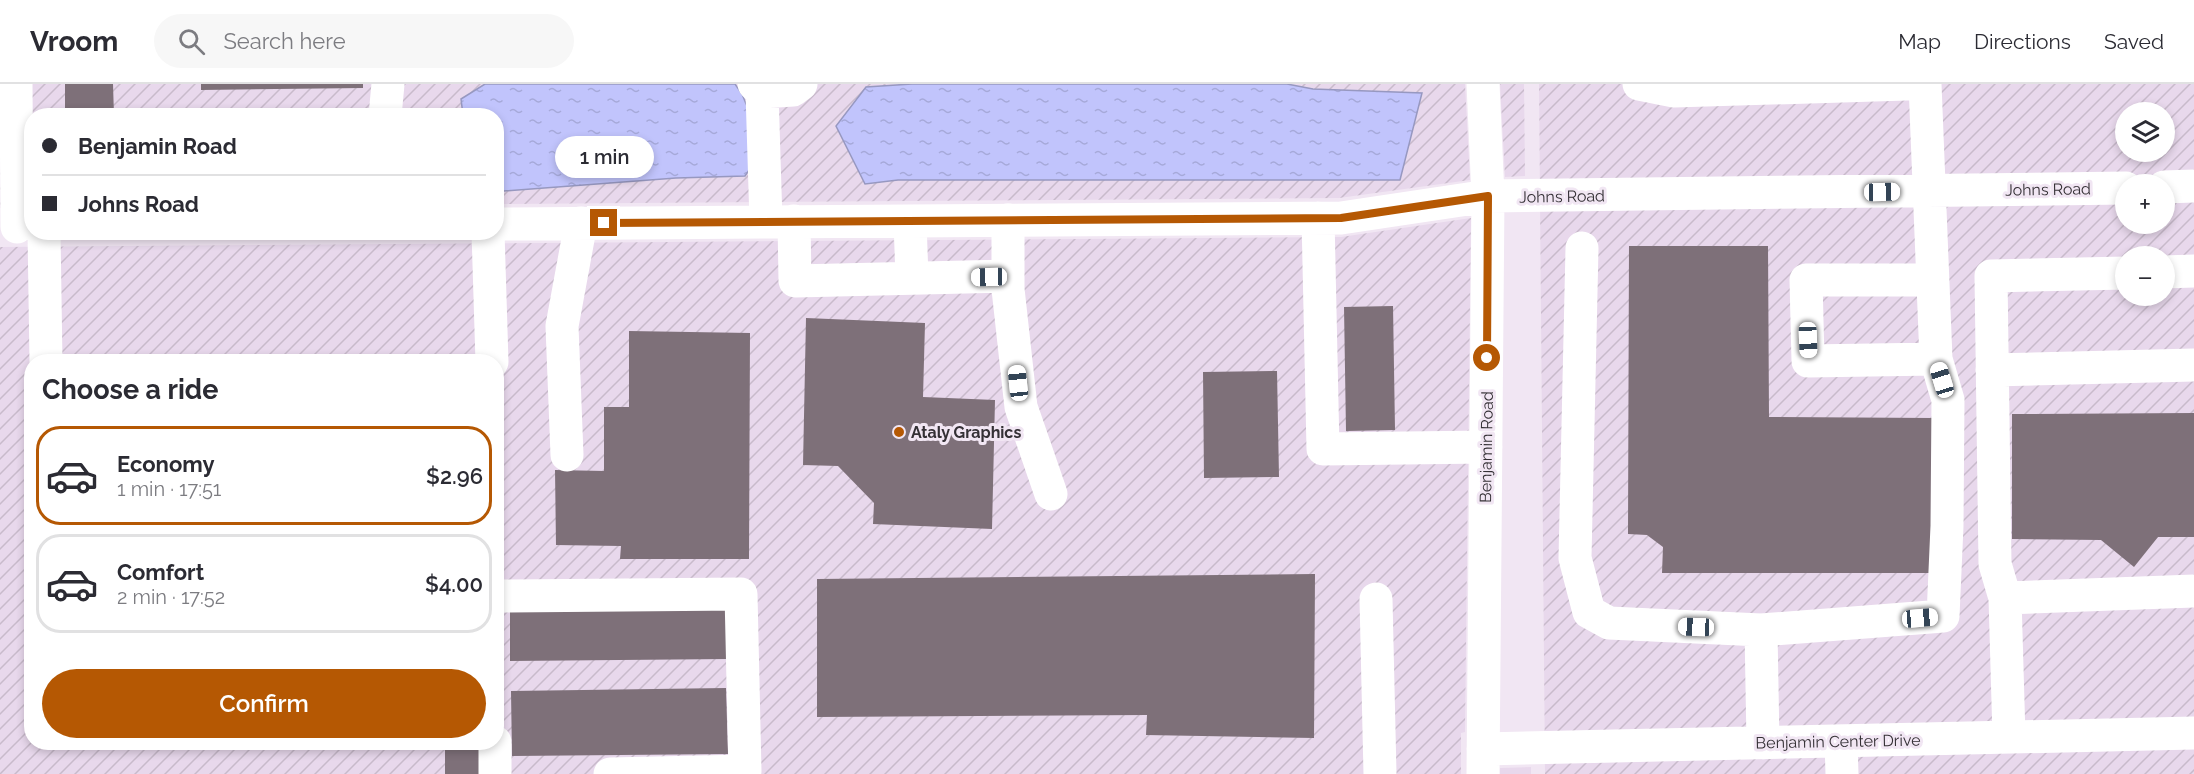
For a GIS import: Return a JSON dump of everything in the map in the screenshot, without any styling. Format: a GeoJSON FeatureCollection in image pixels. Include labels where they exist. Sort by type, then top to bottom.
{"type":"FeatureCollection","features":[{"type":"Feature","properties":{"kind":"street"},"geometry":{"type":"LineString","coordinates":[[16,84],[23,228]]}},
{"type":"Feature","properties":{"kind":"street"},"geometry":{"type":"LineString","coordinates":[[386,108],[388,84]]}},
{"type":"Feature","properties":{"kind":"street"},"geometry":{"type":"LineString","coordinates":[[801,84],[793,90],[758,88],[780,222],[795,281],[1008,276]]}},
{"type":"Feature","properties":{"kind":"street","name":"Benjamin Road"},"geometry":{"type":"LineString","coordinates":[[1483,84],[1488,196],[1483,762]]}},
{"type":"Feature","properties":{"kind":"street"},"geometry":{"type":"LineString","coordinates":[[1639,84],[1674,91],[1907,84]]}},
{"type":"Feature","properties":{"kind":"street"},"geometry":{"type":"LineString","coordinates":[[1582,248],[1575,558],[1589,612],[1609,623],[1761,630],[1943,616],[1947,526],[1948,400],[1936,359],[1925,84]]}},
{"type":"Feature","properties":{"kind":"street"},"geometry":{"type":"LineString","coordinates":[[2175,187],[2194,186]]}},
{"type":"Feature","properties":{"kind":"street","name":"Johns Road"},"geometry":{"type":"LineString","coordinates":[[504,224],[1341,218],[1488,196],[2115,188]]}},
{"type":"Feature","properties":{"kind":"street"},"geometry":{"type":"LineString","coordinates":[[1318,218],[1323,449],[1486,447]]}},
{"type":"Feature","properties":{"kind":"street"},"geometry":{"type":"LineString","coordinates":[[1008,220],[1008,276],[1021,407],[1051,494]]}},
{"type":"Feature","properties":{"kind":"street"},"geometry":{"type":"LineString","coordinates":[[910,221],[912,278]]}},
{"type":"Feature","properties":{"kind":"street"},"geometry":{"type":"LineString","coordinates":[[567,455],[562,326],[580,223]]}},
{"type":"Feature","properties":{"kind":"street"},"geometry":{"type":"LineString","coordinates":[[25,240],[45,354]]}},
{"type":"Feature","properties":{"kind":"street"},"geometry":{"type":"LineString","coordinates":[[488,240],[492,354]]}},
{"type":"Feature","properties":{"kind":"street"},"geometry":{"type":"LineString","coordinates":[[2175,272],[2194,271]]}},
{"type":"Feature","properties":{"kind":"street"},"geometry":{"type":"LineString","coordinates":[[2009,737],[2005,598],[1995,564],[1991,276],[2115,273]]}},
{"type":"Feature","properties":{"kind":"street"},"geometry":{"type":"LineString","coordinates":[[1932,280],[1806,280],[1808,360],[1936,359]]}},
{"type":"Feature","properties":{"kind":"street"},"geometry":{"type":"LineString","coordinates":[[1992,369],[2194,365]]}},
{"type":"Feature","properties":{"kind":"street"},"geometry":{"type":"LineString","coordinates":[[2005,598],[2194,591]]}},
{"type":"Feature","properties":{"kind":"street"},"geometry":{"type":"LineString","coordinates":[[504,596],[741,594],[745,771],[610,774]]}},
{"type":"Feature","properties":{"kind":"street"},"geometry":{"type":"LineString","coordinates":[[1376,599],[1380,774]]}},
{"type":"Feature","properties":{"kind":"street"},"geometry":{"type":"LineString","coordinates":[[1761,630],[1763,743]]}},
{"type":"Feature","properties":{"kind":"street","name":"Benjamin Center Drive"},"geometry":{"type":"LineString","coordinates":[[1483,762],[1763,743],[2194,733]]}},
{"type":"Feature","properties":{"kind":"street"},"geometry":{"type":"LineString","coordinates":[[1841,741],[1842,774]]}},
{"type":"Feature","properties":{"kind":"street"},"geometry":{"type":"LineString","coordinates":[[495,750],[495,774]]}},
{"type":"Feature","properties":{"kind":"shaded area"},"geometry":{"type":"Polygon","coordinates":[[[0,84],[485,84],[461,99],[462,108],[24,108],[24,207],[0,208],[0,84]]]}},
{"type":"Feature","properties":{"kind":"shaded area"},"geometry":{"type":"Polygon","coordinates":[[[735,84],[912,84],[866,87],[865,184],[898,180],[1313,89],[1287,84],[1465,84],[1470,180],[1339,198],[504,204],[504,191],[676,178],[744,176],[742,94],[735,84]]]}},
{"type":"Feature","properties":{"kind":"shaded area"},"geometry":{"type":"Polygon","coordinates":[[[1500,84],[1524,84],[1525,176],[1505,177],[1500,84]]]}},
{"type":"Feature","properties":{"kind":"shaded area"},"geometry":{"type":"Polygon","coordinates":[[[1539,84],[2194,84],[2194,774],[1545,774],[1539,84]]]}},
{"type":"Feature","properties":{"kind":"shaded area"},"geometry":{"type":"Polygon","coordinates":[[[1471,218],[1465,732],[1461,733],[1461,774],[0,774],[0,247],[1341,237],[1471,218]]]}},
{"type":"Feature","properties":{"kind":"shaded area"},"geometry":{"type":"Polygon","coordinates":[[[1531,767],[1531,774],[1500,774],[1500,768],[1531,767]]]}},
{"type":"Feature","properties":{"kind":"water"},"geometry":{"type":"Polygon","coordinates":[[[485,84],[735,84],[742,94],[764,148],[745,176],[676,178],[504,191],[504,108],[462,108],[461,99],[485,84]]]}},
{"type":"Feature","properties":{"kind":"water"},"geometry":{"type":"Polygon","coordinates":[[[912,84],[1287,84],[1313,89],[1422,93],[1400,180],[898,180],[865,184],[836,126],[866,87],[912,84]]]}},
{"type":"Feature","properties":{"kind":"building"},"geometry":{"type":"Polygon","coordinates":[[[65,84],[113,84],[114,108],[65,108],[65,84]]]}},
{"type":"Feature","properties":{"kind":"building"},"geometry":{"type":"Polygon","coordinates":[[[201,84],[363,84],[363,88],[201,90],[201,84]]]}},
{"type":"Feature","properties":{"kind":"building"},"geometry":{"type":"Polygon","coordinates":[[[1629,246],[1768,246],[1769,417],[1932,418],[1934,573],[1662,573],[1663,547],[1647,535],[1628,534],[1629,246]]]}},
{"type":"Feature","properties":{"kind":"building"},"geometry":{"type":"Polygon","coordinates":[[[1393,306],[1395,430],[1346,431],[1344,307],[1393,306]]]}},
{"type":"Feature","properties":{"kind":"building","name":"Ataly Graphics"},"geometry":{"type":"Polygon","coordinates":[[[806,318],[925,323],[923,397],[995,400],[992,529],[873,524],[874,503],[838,466],[803,465],[806,318]]]}},
{"type":"Feature","properties":{"kind":"building"},"geometry":{"type":"Polygon","coordinates":[[[629,331],[750,333],[749,559],[620,559],[621,546],[556,545],[555,470],[604,471],[604,407],[629,407],[629,331]]]}},
{"type":"Feature","properties":{"kind":"building"},"geometry":{"type":"Polygon","coordinates":[[[1277,371],[1279,477],[1204,478],[1203,372],[1277,371]]]}},
{"type":"Feature","properties":{"kind":"building"},"geometry":{"type":"Polygon","coordinates":[[[2194,413],[2194,537],[2158,537],[2134,567],[2101,540],[2012,539],[2012,414],[2194,413]]]}},
{"type":"Feature","properties":{"kind":"building"},"geometry":{"type":"Polygon","coordinates":[[[1315,574],[1314,738],[1146,735],[1147,715],[817,717],[817,579],[1315,574]]]}},
{"type":"Feature","properties":{"kind":"building"},"geometry":{"type":"Polygon","coordinates":[[[728,609],[728,659],[510,661],[510,612],[728,609]]]}},
{"type":"Feature","properties":{"kind":"building"},"geometry":{"type":"Polygon","coordinates":[[[726,688],[728,754],[512,756],[511,691],[726,688]]]}},
{"type":"Feature","properties":{"kind":"building"},"geometry":{"type":"Polygon","coordinates":[[[445,750],[481,750],[482,774],[445,774],[445,750]]]}},
{"type":"Feature","properties":{"kind":"place","name":"Ataly Graphics"},"geometry":{"type":"Point","coordinates":[899,432]}},
{"type":"Feature","properties":{"kind":"route"},"geometry":{"type":"LineString","coordinates":[[604,223],[1341,218],[1488,196],[1487,358]]}}]}
